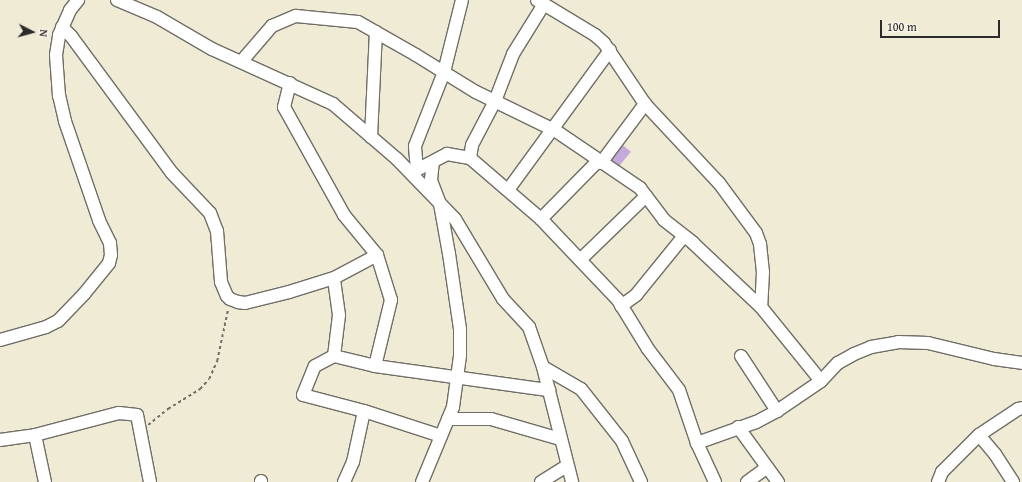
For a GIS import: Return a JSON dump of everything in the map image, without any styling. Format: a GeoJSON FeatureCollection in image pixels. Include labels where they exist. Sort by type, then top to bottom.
{"type":"FeatureCollection","features":[{"type":"Feature","properties":{"kind":"street"},"geometry":{"type":"LineString","coordinates":[[0,340],[46,327],[58,321],[84,294],[109,263],[111,256],[110,243],[97,213],[65,120],[59,96],[56,55],[62,27],[70,10],[78,0]]}},
{"type":"Feature","properties":{"kind":"street"},"geometry":{"type":"LineString","coordinates":[[117,0],[157,17],[212,50],[290,83],[333,104],[414,172],[440,204],[455,219],[503,299],[529,328],[543,366],[560,439],[572,482]]}},
{"type":"Feature","properties":{"kind":"street"},"geometry":{"type":"LineString","coordinates":[[414,172],[415,146],[444,72],[462,0]]}},
{"type":"Feature","properties":{"kind":"street"},"geometry":{"type":"LineString","coordinates":[[470,158],[472,145],[495,101],[513,54],[540,2],[595,35],[610,50],[645,104],[719,183],[756,233],[762,258],[761,307]]}},
{"type":"Feature","properties":{"kind":"street"},"geometry":{"type":"LineString","coordinates":[[241,62],[272,26],[296,16],[358,22],[495,101],[552,129],[640,188],[664,220],[684,236],[761,307],[821,381]]}},
{"type":"Feature","properties":{"kind":"street"},"geometry":{"type":"LineString","coordinates":[[62,27],[71,36],[172,173],[210,213],[217,230],[221,282],[227,296],[230,299],[245,303],[334,278],[377,255]]}},
{"type":"Feature","properties":{"kind":"street"},"geometry":{"type":"LineString","coordinates":[[371,137],[376,32]]}},
{"type":"Feature","properties":{"kind":"street"},"geometry":{"type":"LineString","coordinates":[[508,190],[610,50]]}},
{"type":"Feature","properties":{"kind":"street"},"geometry":{"type":"LineString","coordinates":[[290,83],[284,107],[344,215],[377,255],[391,300],[375,366]]}},
{"type":"Feature","properties":{"kind":"street"},"geometry":{"type":"LineString","coordinates":[[541,219],[600,162],[645,104]]}},
{"type":"Feature","properties":{"kind":"street"},"geometry":{"type":"LineString","coordinates":[[414,172],[447,154],[470,158],[541,219],[621,306],[648,350],[679,390],[697,443],[715,482]]}},
{"type":"Feature","properties":{"kind":"street"},"geometry":{"type":"LineString","coordinates":[[422,482],[453,407],[460,356],[460,329],[440,204],[431,180],[433,162]]}},
{"type":"Feature","properties":{"kind":"street"},"geometry":{"type":"LineString","coordinates":[[580,260],[646,196]]}},
{"type":"Feature","properties":{"kind":"street"},"geometry":{"type":"LineString","coordinates":[[621,306],[636,295],[684,236]]}},
{"type":"Feature","properties":{"kind":"street"},"geometry":{"type":"LineString","coordinates":[[334,278],[339,315],[334,356]]}},
{"type":"Feature","properties":{"kind":"street"},"geometry":{"type":"LineString","coordinates":[[697,443],[738,427],[756,422],[776,411],[821,381],[838,363],[871,347],[898,342],[928,343],[994,359],[1022,363]]}},
{"type":"Feature","properties":{"kind":"street"},"geometry":{"type":"LineString","coordinates":[[441,436],[364,411],[303,395],[316,366],[334,356],[375,366],[549,390]]}},
{"type":"Feature","properties":{"kind":"street"},"geometry":{"type":"LineString","coordinates":[[741,356],[776,411]]}},
{"type":"Feature","properties":{"kind":"street"},"geometry":{"type":"LineString","coordinates":[[543,366],[581,389],[622,441],[641,482]]}},
{"type":"Feature","properties":{"kind":"street"},"geometry":{"type":"LineString","coordinates":[[938,482],[942,472],[980,435],[1018,409],[1022,408]]}},
{"type":"Feature","properties":{"kind":"street"},"geometry":{"type":"LineString","coordinates":[[344,482],[353,462],[364,411]]}},
{"type":"Feature","properties":{"kind":"street"},"geometry":{"type":"LineString","coordinates":[[0,440],[35,435],[119,413],[137,415],[150,482]]}},
{"type":"Feature","properties":{"kind":"street"},"geometry":{"type":"LineString","coordinates":[[448,418],[491,419],[560,439]]}},
{"type":"Feature","properties":{"kind":"street"},"geometry":{"type":"LineString","coordinates":[[738,427],[766,468],[778,482]]}},
{"type":"Feature","properties":{"kind":"street"},"geometry":{"type":"LineString","coordinates":[[35,435],[45,482]]}},
{"type":"Feature","properties":{"kind":"street"},"geometry":{"type":"LineString","coordinates":[[980,435],[995,454],[1013,482]]}},
{"type":"Feature","properties":{"kind":"street"},"geometry":{"type":"LineString","coordinates":[[541,482],[567,466]]}},
{"type":"Feature","properties":{"kind":"street"},"geometry":{"type":"LineString","coordinates":[[747,482],[766,468]]}},
{"type":"Feature","properties":{"kind":"path"},"geometry":{"type":"LineString","coordinates":[[141,433],[164,412],[195,392],[209,379],[217,361],[230,299]]}},
{"type":"Feature","properties":{"kind":"building"},"geometry":{"type":"Polygon","coordinates":[[[620,143],[631,152],[618,167],[607,159],[620,143]]]}}]}
